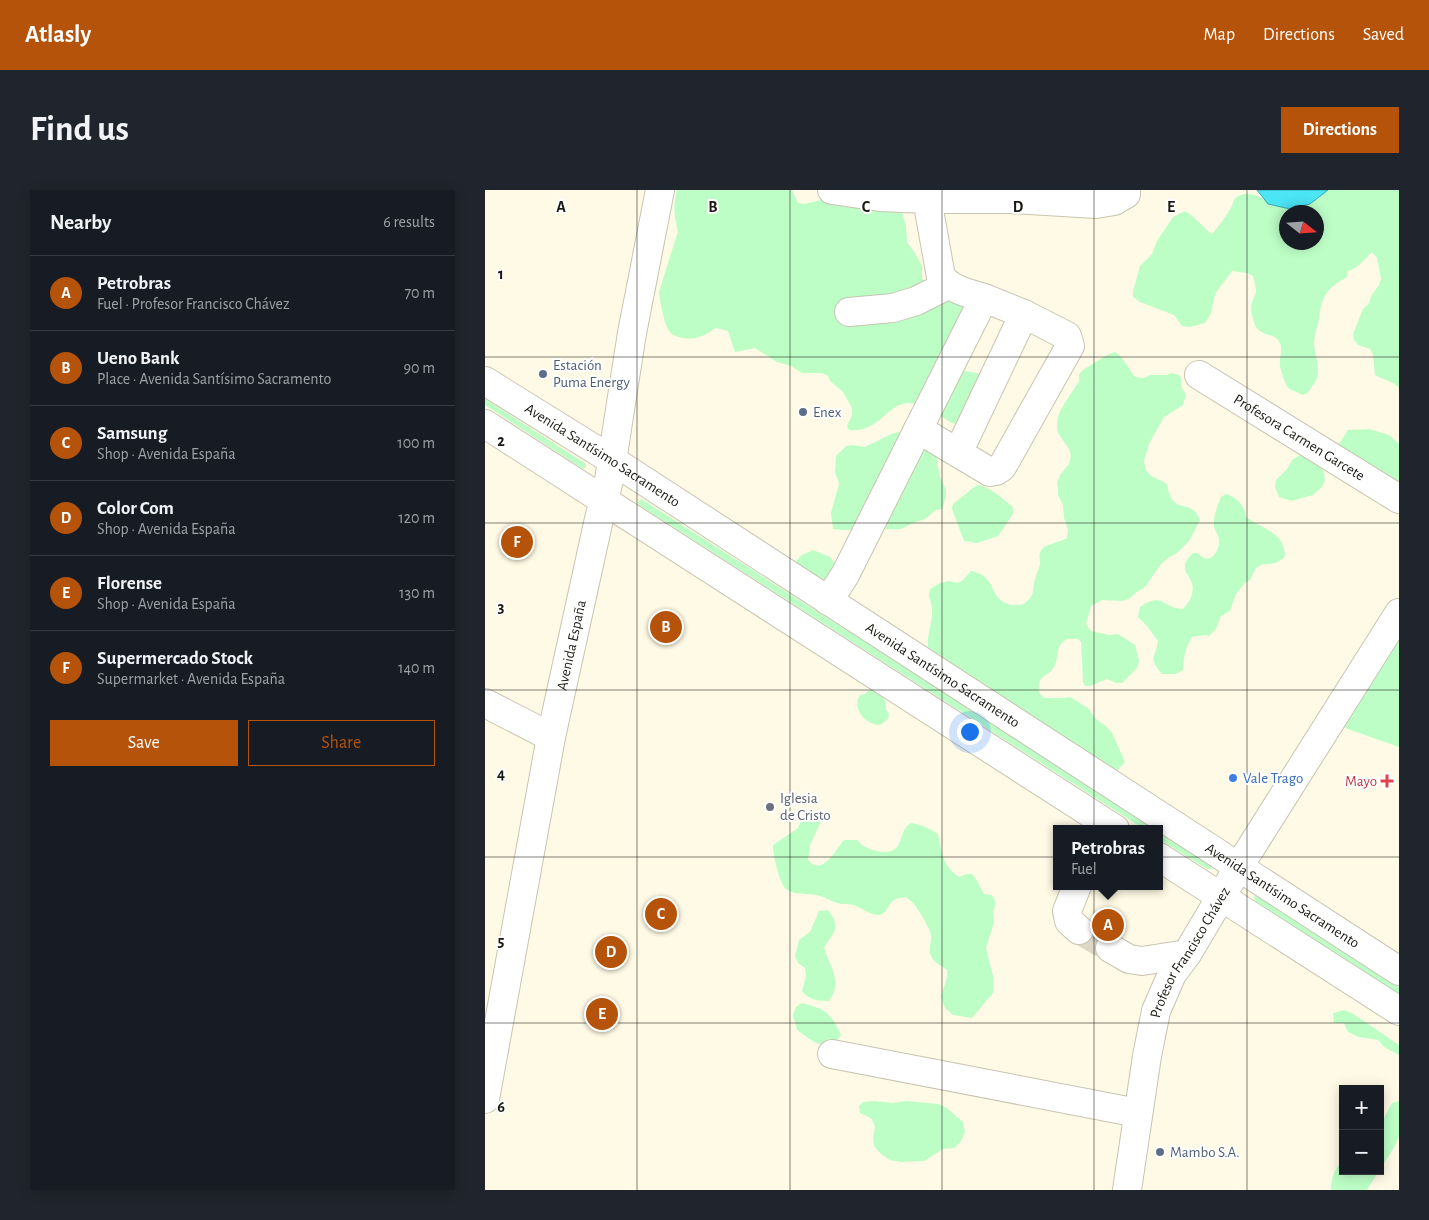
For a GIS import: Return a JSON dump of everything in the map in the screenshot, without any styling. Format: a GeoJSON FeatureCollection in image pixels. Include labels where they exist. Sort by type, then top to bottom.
{"type":"FeatureCollection","features":[{"type":"Feature","properties":{"kind":"main road","name":"Avenida España"},"geometry":{"type":"LineString","coordinates":[[485,1096],[551,737],[612,460],[632,334],[660,190]]}},
{"type":"Feature","properties":{"kind":"main road"},"geometry":{"type":"LineString","coordinates":[[832,190],[881,197],[1010,199],[1096,204],[1114,201],[1125,194],[1126,190]]}},
{"type":"Feature","properties":{"kind":"main road"},"geometry":{"type":"LineString","coordinates":[[918,429],[990,472],[997,471],[1002,467],[1069,346],[1067,336],[1025,314],[948,285],[941,277],[927,199]]}},
{"type":"Feature","properties":{"kind":"main road"},"geometry":{"type":"LineString","coordinates":[[849,312],[893,308],[916,301],[948,285]]}},
{"type":"Feature","properties":{"kind":"main road"},"geometry":{"type":"LineString","coordinates":[[829,601],[845,575],[984,298]]}},
{"type":"Feature","properties":{"kind":"main road"},"geometry":{"type":"LineString","coordinates":[[958,453],[1025,314]]}},
{"type":"Feature","properties":{"kind":"main road","name":"Profesora Carmen Garcete"},"geometry":{"type":"LineString","coordinates":[[1199,375],[1399,499]]}},
{"type":"Feature","properties":{"kind":"main road","name":"Avenida Santísimo Sacramento"},"geometry":{"type":"LineString","coordinates":[[485,381],[612,460],[1399,971]]}},
{"type":"Feature","properties":{"kind":"main road"},"geometry":{"type":"LineString","coordinates":[[485,424],[604,499],[1105,825]]}},
{"type":"Feature","properties":{"kind":"main road","name":"Profesor Francisco Chávez"},"geometry":{"type":"LineString","coordinates":[[1127,1190],[1147,1056],[1157,1011],[1172,974],[1187,954],[1238,868],[1399,613]]}},
{"type":"Feature","properties":{"kind":"main road"},"geometry":{"type":"LineString","coordinates":[[485,703],[551,737]]}},
{"type":"Feature","properties":{"kind":"main road"},"geometry":{"type":"LineString","coordinates":[[1163,860],[1399,1011]]}},
{"type":"Feature","properties":{"kind":"main road"},"geometry":{"type":"LineString","coordinates":[[1075,890],[1067,911],[1069,921],[1079,930]]}},
{"type":"Feature","properties":{"kind":"main road"},"geometry":{"type":"LineString","coordinates":[[1110,948],[1129,959],[1141,961],[1187,954]]}},
{"type":"Feature","properties":{"kind":"main road"},"geometry":{"type":"LineString","coordinates":[[832,1054],[1138,1113]]}},
{"type":"Feature","properties":{"kind":"green space"},"geometry":{"type":"Polygon","coordinates":[[[677,190],[792,190],[798,203],[804,204],[826,199],[903,203],[902,212],[906,226],[907,242],[922,266],[922,278],[925,283],[961,301],[964,317],[964,335],[959,370],[983,376],[961,426],[924,407],[908,403],[894,408],[868,427],[860,430],[849,430],[847,426],[852,415],[852,408],[843,392],[830,381],[828,376],[822,373],[802,373],[791,366],[777,362],[755,348],[735,352],[728,331],[716,328],[703,336],[695,338],[683,338],[672,334],[665,323],[659,292],[678,231],[675,210],[677,190]]]}},
{"type":"Feature","properties":{"kind":"green space"},"geometry":{"type":"Polygon","coordinates":[[[1325,190],[1399,190],[1399,388],[1375,375],[1373,355],[1370,349],[1358,345],[1354,340],[1353,334],[1363,309],[1369,303],[1381,279],[1377,258],[1372,252],[1358,266],[1348,271],[1347,277],[1328,291],[1322,302],[1314,341],[1318,376],[1310,390],[1302,395],[1288,388],[1286,384],[1280,366],[1280,343],[1274,337],[1262,333],[1256,327],[1251,310],[1256,292],[1253,276],[1247,273],[1232,271],[1215,294],[1211,313],[1205,323],[1190,327],[1182,326],[1174,315],[1140,302],[1133,297],[1140,266],[1152,254],[1157,241],[1173,217],[1185,211],[1212,234],[1237,197],[1250,194],[1268,202],[1325,190]]]}},
{"type":"Feature","properties":{"kind":"green space"},"geometry":{"type":"Polygon","coordinates":[[[1115,352],[1135,377],[1144,378],[1150,375],[1167,375],[1171,373],[1181,377],[1182,388],[1186,395],[1183,405],[1164,417],[1149,444],[1144,461],[1146,470],[1151,476],[1166,483],[1170,496],[1175,503],[1194,510],[1200,520],[1189,541],[1177,553],[1161,564],[1145,587],[1129,599],[1121,601],[1102,600],[1091,606],[1086,624],[1091,631],[1109,635],[1118,634],[1135,645],[1139,661],[1137,668],[1122,683],[1116,683],[1107,679],[1090,686],[1085,686],[1083,682],[1081,642],[1078,639],[1067,639],[1060,645],[1054,667],[1041,679],[1039,693],[1044,698],[1070,697],[1088,708],[1096,719],[1112,733],[1125,762],[1118,770],[1107,772],[928,654],[928,638],[932,616],[930,589],[940,583],[949,581],[957,583],[962,581],[971,571],[985,577],[997,596],[1008,604],[1022,605],[1032,596],[1035,577],[1040,564],[1039,556],[1041,551],[1044,547],[1067,538],[1068,530],[1064,518],[1063,505],[1058,495],[1057,482],[1069,464],[1071,456],[1069,449],[1058,433],[1058,417],[1079,381],[1079,374],[1107,355],[1115,352]]]}},
{"type":"Feature","properties":{"kind":"green space"},"geometry":{"type":"Polygon","coordinates":[[[485,399],[586,464],[586,467],[583,469],[485,405],[485,399]]]}},
{"type":"Feature","properties":{"kind":"green space"},"geometry":{"type":"Polygon","coordinates":[[[911,429],[936,455],[940,477],[946,490],[942,509],[936,510],[925,519],[901,529],[833,529],[831,513],[839,484],[835,472],[836,456],[846,446],[865,447],[891,434],[911,429]]]}},
{"type":"Feature","properties":{"kind":"green space"},"geometry":{"type":"Polygon","coordinates":[[[1369,429],[1389,435],[1399,444],[1399,502],[1338,451],[1339,444],[1348,430],[1369,429]]]}},
{"type":"Feature","properties":{"kind":"green space"},"geometry":{"type":"Polygon","coordinates":[[[1300,455],[1317,464],[1324,471],[1325,480],[1322,487],[1313,495],[1291,501],[1279,497],[1275,487],[1276,480],[1287,469],[1292,460],[1300,455]]]}},
{"type":"Feature","properties":{"kind":"green space"},"geometry":{"type":"Polygon","coordinates":[[[977,485],[991,490],[1013,507],[1013,514],[998,536],[977,543],[964,541],[952,509],[953,504],[977,485]]]}},
{"type":"Feature","properties":{"kind":"green space"},"geometry":{"type":"Polygon","coordinates":[[[1226,494],[1240,502],[1246,517],[1277,537],[1284,549],[1285,557],[1275,563],[1263,564],[1256,568],[1250,580],[1236,594],[1230,611],[1221,616],[1216,629],[1209,636],[1192,637],[1185,653],[1183,670],[1176,674],[1162,674],[1154,661],[1158,641],[1138,617],[1140,607],[1153,600],[1158,600],[1176,608],[1183,609],[1186,606],[1191,598],[1193,586],[1185,569],[1186,562],[1193,553],[1198,553],[1206,559],[1213,556],[1218,549],[1219,540],[1214,527],[1214,518],[1221,497],[1226,494]]]}},
{"type":"Feature","properties":{"kind":"green space"},"geometry":{"type":"Polygon","coordinates":[[[641,499],[1151,825],[1138,825],[639,505],[638,502],[641,499]]]}},
{"type":"Feature","properties":{"kind":"green space"},"geometry":{"type":"Polygon","coordinates":[[[813,550],[830,557],[837,567],[828,585],[794,563],[802,555],[813,550]]]}},
{"type":"Feature","properties":{"kind":"green space"},"geometry":{"type":"Polygon","coordinates":[[[1399,640],[1399,747],[1345,728],[1339,722],[1393,643],[1399,640]]]}},
{"type":"Feature","properties":{"kind":"green space"},"geometry":{"type":"Polygon","coordinates":[[[869,690],[879,694],[884,699],[889,714],[888,719],[880,725],[869,722],[858,710],[857,705],[860,695],[865,694],[869,690]]]}},
{"type":"Feature","properties":{"kind":"green space"},"geometry":{"type":"Polygon","coordinates":[[[815,811],[823,817],[810,845],[808,860],[813,864],[824,864],[844,840],[857,840],[876,851],[888,852],[893,850],[899,844],[905,828],[911,823],[925,827],[938,834],[944,858],[949,868],[959,877],[972,874],[984,894],[992,895],[996,903],[993,912],[994,922],[986,948],[993,976],[993,993],[972,1018],[953,1015],[945,1008],[941,997],[947,977],[947,970],[932,958],[930,952],[930,932],[917,908],[906,897],[894,900],[881,915],[878,915],[871,914],[851,904],[839,904],[812,894],[789,891],[783,886],[777,868],[773,845],[798,828],[805,812],[815,811]]]}},
{"type":"Feature","properties":{"kind":"green space"},"geometry":{"type":"Polygon","coordinates":[[[1163,833],[1212,866],[1211,869],[1207,869],[1163,842],[1163,833]]]}},
{"type":"Feature","properties":{"kind":"green space"},"geometry":{"type":"Polygon","coordinates":[[[1258,894],[1399,987],[1399,996],[1254,900],[1255,895],[1258,894]]]}},
{"type":"Feature","properties":{"kind":"green space"},"geometry":{"type":"Polygon","coordinates":[[[828,910],[835,925],[834,933],[824,947],[835,980],[833,994],[829,1001],[818,1000],[804,994],[802,991],[806,976],[805,968],[798,963],[795,956],[799,940],[810,932],[819,911],[828,910]]]}},
{"type":"Feature","properties":{"kind":"green space"},"geometry":{"type":"Polygon","coordinates":[[[802,1003],[817,1007],[831,1017],[841,1035],[836,1041],[831,1044],[819,1044],[797,1030],[793,1015],[796,1007],[802,1003]]]}},
{"type":"Feature","properties":{"kind":"green space"},"geometry":{"type":"Polygon","coordinates":[[[1344,1010],[1352,1013],[1399,1045],[1399,1055],[1384,1047],[1378,1040],[1359,1037],[1348,1032],[1344,1023],[1334,1023],[1333,1013],[1344,1010]]]}},
{"type":"Feature","properties":{"kind":"green space"},"geometry":{"type":"Polygon","coordinates":[[[907,1101],[938,1104],[947,1108],[963,1122],[965,1132],[961,1141],[954,1148],[943,1149],[924,1161],[901,1162],[890,1160],[874,1146],[875,1127],[872,1119],[860,1113],[859,1106],[863,1102],[892,1103],[907,1101]]]}},
{"type":"Feature","properties":{"kind":"green space"},"geometry":{"type":"Polygon","coordinates":[[[1399,1101],[1399,1136],[1384,1164],[1384,1118],[1392,1103],[1399,1101]]]}},
{"type":"Feature","properties":{"kind":"green space"},"geometry":{"type":"Polygon","coordinates":[[[1339,1165],[1339,1175],[1376,1175],[1367,1190],[1331,1190],[1339,1165]]]}},
{"type":"Feature","properties":{"kind":"water"},"geometry":{"type":"Polygon","coordinates":[[[1257,190],[1328,190],[1306,205],[1279,206],[1268,204],[1257,190]]]}},
{"type":"Feature","properties":{"kind":"tunnel"},"geometry":{"type":"LineString","coordinates":[[1079,930],[1110,948]]}},
{"type":"Feature","properties":{"kind":"place","name":"Estación Puma Energy"},"geometry":{"type":"Point","coordinates":[543,374]}},
{"type":"Feature","properties":{"kind":"place","name":"Enex"},"geometry":{"type":"Point","coordinates":[803,412]}},
{"type":"Feature","properties":{"kind":"place","name":"Supermercado Stock"},"geometry":{"type":"Point","coordinates":[517,542]}},
{"type":"Feature","properties":{"kind":"place","name":"Ueno Bank"},"geometry":{"type":"Point","coordinates":[666,627]}},
{"type":"Feature","properties":{"kind":"place","name":"Vale Trago"},"geometry":{"type":"Point","coordinates":[1233,778]}},
{"type":"Feature","properties":{"kind":"place","name":"Mayo"},"geometry":{"type":"Point","coordinates":[1387,781]}},
{"type":"Feature","properties":{"kind":"place","name":"Iglesia de Cristo"},"geometry":{"type":"Point","coordinates":[770,807]}},
{"type":"Feature","properties":{"kind":"place","name":"Samsung"},"geometry":{"type":"Point","coordinates":[661,914]}},
{"type":"Feature","properties":{"kind":"place","name":"Petrobras"},"geometry":{"type":"Point","coordinates":[1108,925]}},
{"type":"Feature","properties":{"kind":"place","name":"Color Com"},"geometry":{"type":"Point","coordinates":[611,952]}},
{"type":"Feature","properties":{"kind":"place","name":"Florense"},"geometry":{"type":"Point","coordinates":[602,1014]}},
{"type":"Feature","properties":{"kind":"place","name":"Mambo S.A."},"geometry":{"type":"Point","coordinates":[1160,1152]}}]}
